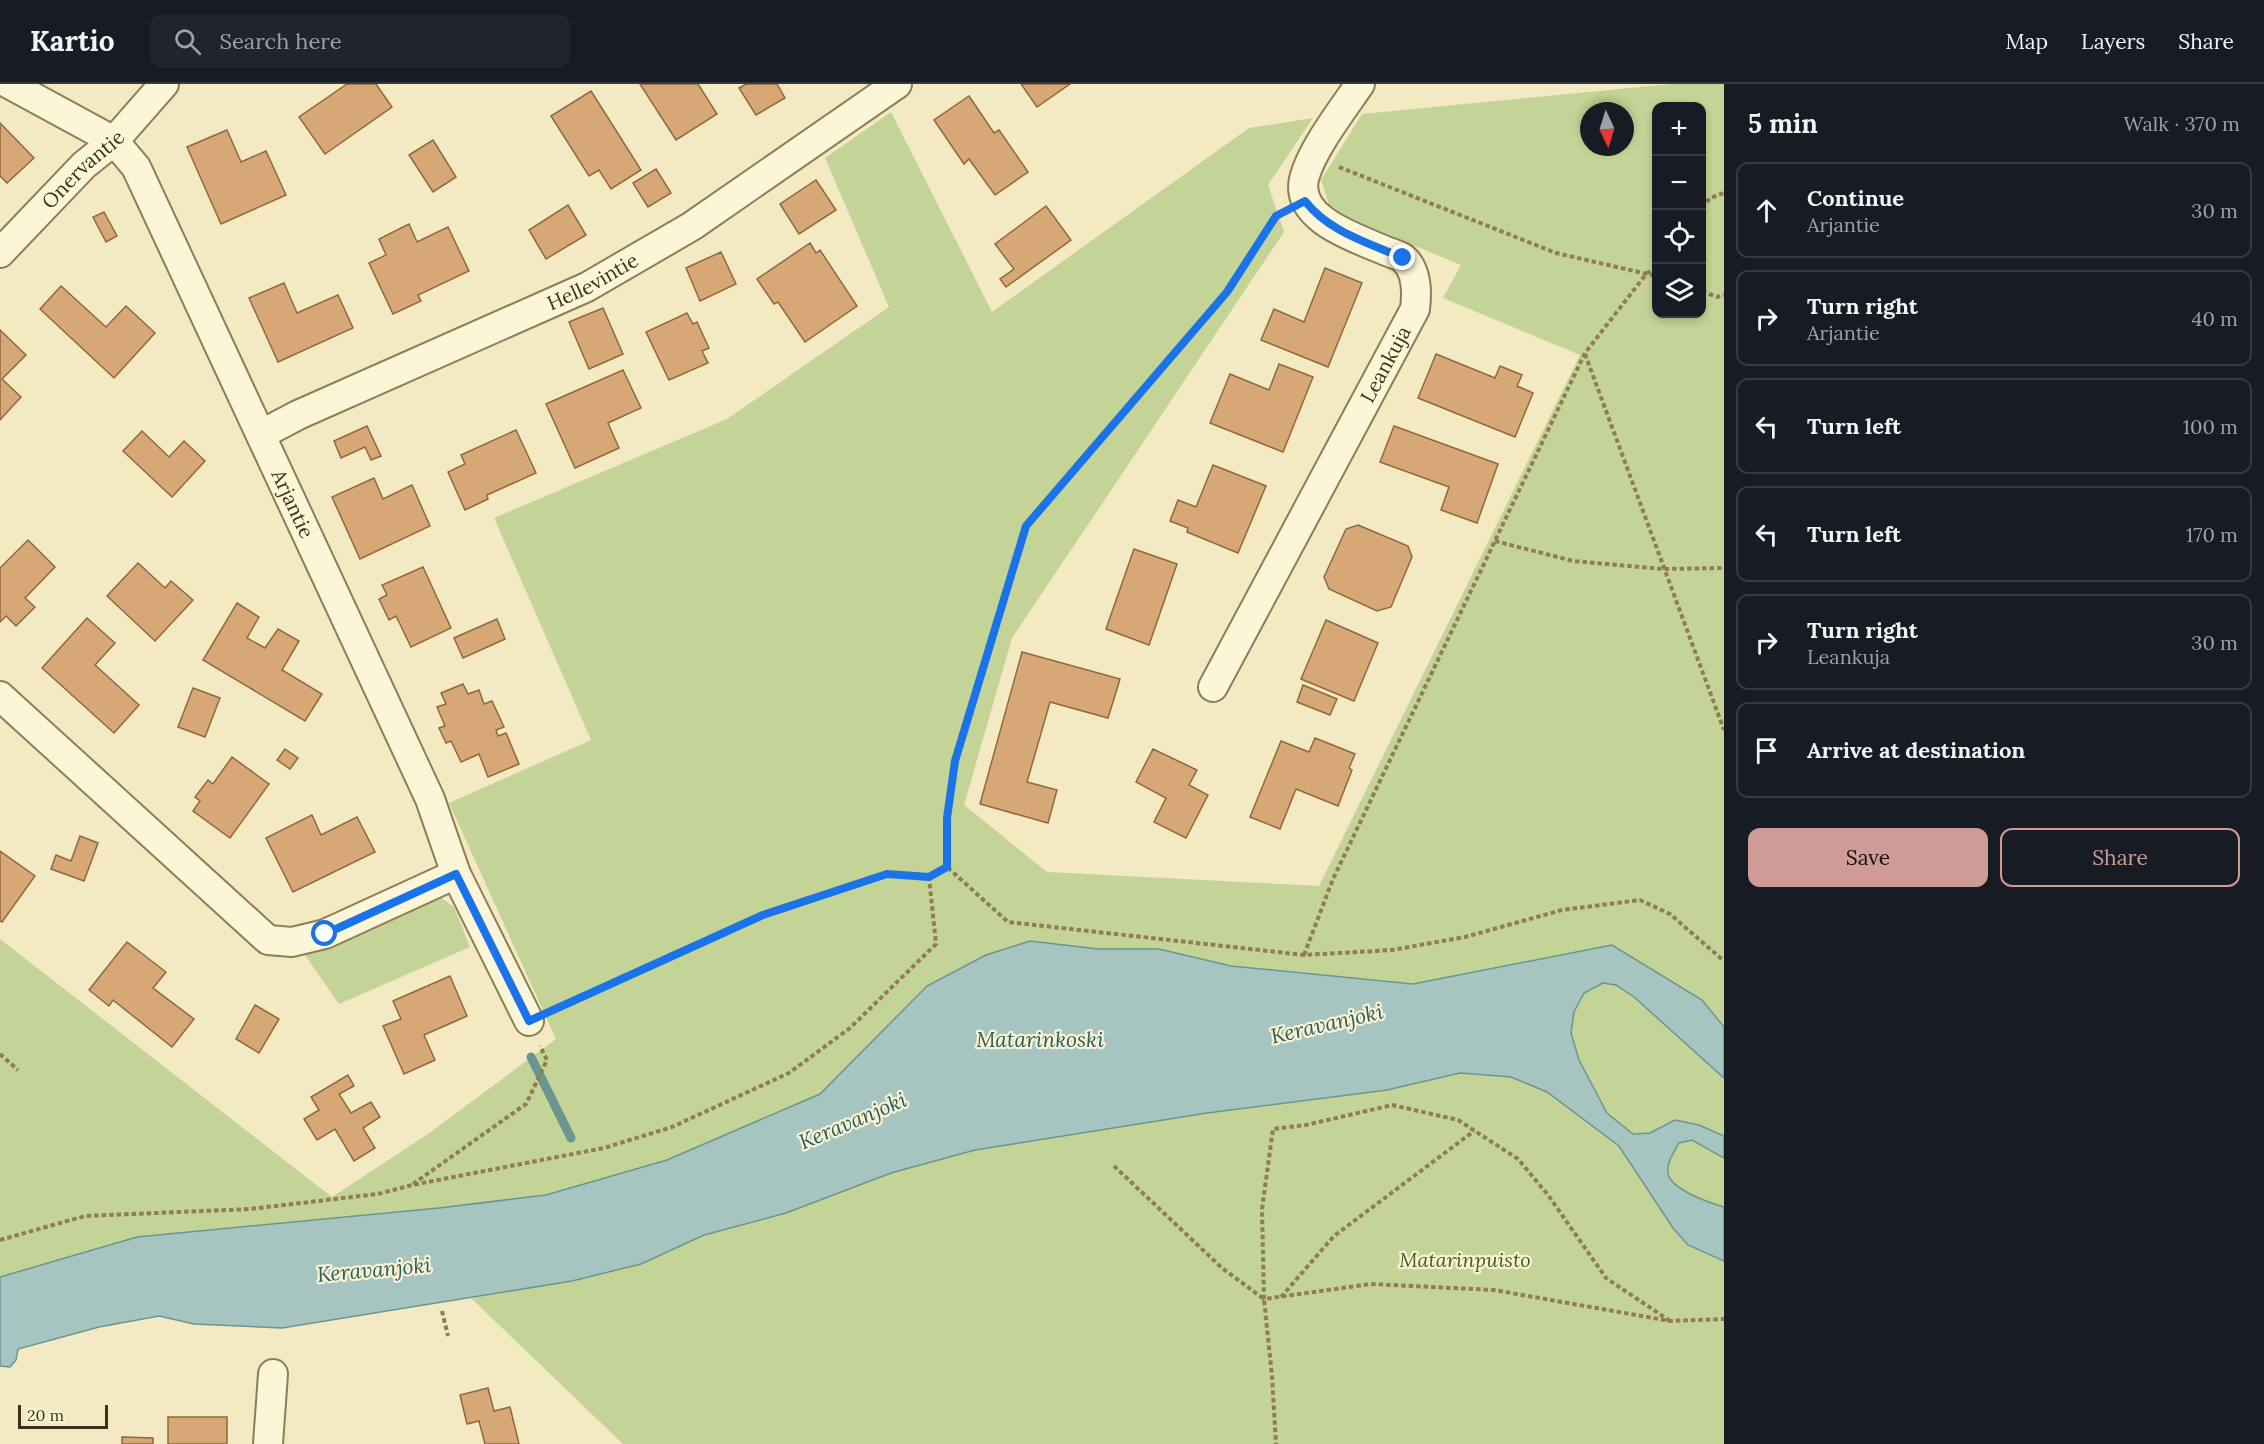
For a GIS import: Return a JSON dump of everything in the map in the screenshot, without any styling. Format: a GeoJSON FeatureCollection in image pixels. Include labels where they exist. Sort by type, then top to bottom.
{"type":"FeatureCollection","features":[{"type":"Feature","properties":{"kind":"street"},"geometry":{"type":"LineString","coordinates":[[9,84],[114,141]]}},
{"type":"Feature","properties":{"kind":"street","name":"Onervantie"},"geometry":{"type":"LineString","coordinates":[[0,253],[84,165],[114,141],[164,84]]}},
{"type":"Feature","properties":{"kind":"street","name":"Hellevintie"},"geometry":{"type":"LineString","coordinates":[[262,434],[298,415],[587,287],[692,226],[897,84]]}},
{"type":"Feature","properties":{"kind":"street"},"geometry":{"type":"LineString","coordinates":[[1305,201],[1304,180],[1313,157],[1359,84]]}},
{"type":"Feature","properties":{"kind":"street","name":"Arjantie"},"geometry":{"type":"LineString","coordinates":[[114,141],[136,167],[262,434],[430,799],[456,874],[529,1021]]}},
{"type":"Feature","properties":{"kind":"street","name":"Leankuja"},"geometry":{"type":"LineString","coordinates":[[1213,687],[1416,309],[1418,289],[1413,274],[1403,258],[1329,225],[1316,215],[1305,201]]}},
{"type":"Feature","properties":{"kind":"street"},"geometry":{"type":"LineString","coordinates":[[0,696],[268,939],[292,942],[325,934],[456,874]]}},
{"type":"Feature","properties":{"kind":"street"},"geometry":{"type":"LineString","coordinates":[[268,1444],[273,1374]]}},
{"type":"Feature","properties":{"kind":"path"},"geometry":{"type":"LineString","coordinates":[[1313,157],[1557,253],[1652,275]]}},
{"type":"Feature","properties":{"kind":"path"},"geometry":{"type":"LineString","coordinates":[[1706,202],[1710,198],[1724,193]]}},
{"type":"Feature","properties":{"kind":"path"},"geometry":{"type":"LineString","coordinates":[[1305,201],[1276,216],[1227,292],[1026,526],[955,761],[947,818],[947,867],[1008,922],[1304,955],[1392,950],[1465,937],[1562,910],[1640,900],[1670,914],[1724,962]]}},
{"type":"Feature","properties":{"kind":"path"},"geometry":{"type":"LineString","coordinates":[[1304,955],[1333,879],[1585,353],[1647,273],[1652,270]]}},
{"type":"Feature","properties":{"kind":"path"},"geometry":{"type":"LineString","coordinates":[[1706,293],[1717,297],[1724,295]]}},
{"type":"Feature","properties":{"kind":"path"},"geometry":{"type":"LineString","coordinates":[[1585,353],[1724,730]]}},
{"type":"Feature","properties":{"kind":"path"},"geometry":{"type":"LineString","coordinates":[[1496,541],[1573,561],[1663,569],[1724,568]]}},
{"type":"Feature","properties":{"kind":"path"},"geometry":{"type":"LineString","coordinates":[[412,1185],[526,1104],[547,1060],[529,1021],[763,915],[887,874],[929,877],[947,867]]}},
{"type":"Feature","properties":{"kind":"path"},"geometry":{"type":"LineString","coordinates":[[0,1240],[85,1216],[250,1209],[378,1194],[412,1185],[604,1148],[672,1127],[789,1073],[850,1029],[936,944],[929,877]]}},
{"type":"Feature","properties":{"kind":"path"},"geometry":{"type":"LineString","coordinates":[[0,1054],[18,1070]]}},
{"type":"Feature","properties":{"kind":"path"},"geometry":{"type":"LineString","coordinates":[[1276,1444],[1264,1299],[1262,1209],[1273,1128],[1306,1125],[1392,1105],[1458,1120],[1518,1159],[1548,1195],[1606,1278],[1670,1321]]}},
{"type":"Feature","properties":{"kind":"path"},"geometry":{"type":"LineString","coordinates":[[1281,1297],[1334,1236],[1474,1131]]}},
{"type":"Feature","properties":{"kind":"path"},"geometry":{"type":"LineString","coordinates":[[1114,1166],[1222,1268],[1264,1299],[1371,1284],[1494,1290],[1670,1321],[1724,1319]]}},
{"type":"Feature","properties":{"kind":"path"},"geometry":{"type":"LineString","coordinates":[[442,1311],[448,1336]]}},
{"type":"Feature","properties":{"kind":"green space"},"geometry":{"type":"Polygon","coordinates":[[[1671,84],[1724,84],[1724,1027],[1702,1000],[1612,945],[1413,984],[1231,966],[1159,949],[1098,949],[927,986],[820,1094],[667,1160],[546,1195],[439,1208],[137,1237],[0,1277],[0,939],[332,1197],[428,1134],[556,1039],[449,803],[591,740],[494,518],[727,419],[889,307],[825,158],[891,112],[992,312],[1249,128],[1313,118],[1268,185],[1284,232],[1012,638],[964,805],[1047,872],[1319,886],[1580,355],[1443,298],[1461,265],[1331,211],[1321,180],[1362,114],[1671,84]]]}},
{"type":"Feature","properties":{"kind":"green space"},"geometry":{"type":"Polygon","coordinates":[[[440,897],[454,907],[470,947],[339,1004],[305,955],[440,897]]]}},
{"type":"Feature","properties":{"kind":"green space"},"geometry":{"type":"Polygon","coordinates":[[[1603,983],[1616,985],[1634,997],[1724,1078],[1724,1136],[1699,1125],[1675,1120],[1650,1133],[1633,1134],[1607,1113],[1579,1060],[1571,1033],[1574,1012],[1584,993],[1603,983]]]}},
{"type":"Feature","properties":{"kind":"green space","name":"Matarinpuisto"},"geometry":{"type":"Polygon","coordinates":[[[1460,1073],[1511,1077],[1547,1092],[1619,1146],[1673,1228],[1688,1245],[1724,1261],[1724,1444],[623,1444],[471,1298],[572,1281],[641,1264],[704,1235],[786,1213],[891,1173],[975,1150],[1207,1113],[1387,1090],[1460,1073]]]}},
{"type":"Feature","properties":{"kind":"green space"},"geometry":{"type":"Polygon","coordinates":[[[1691,1140],[1724,1158],[1724,1207],[1684,1190],[1671,1180],[1668,1174],[1669,1162],[1679,1143],[1691,1140]]]}},
{"type":"Feature","properties":{"kind":"water","name":"Matarinkoski"},"geometry":{"type":"Polygon","coordinates":[[[1030,941],[1098,949],[1159,949],[1231,966],[1413,984],[1612,945],[1702,1000],[1724,1027],[1724,1078],[1634,997],[1616,985],[1603,983],[1584,993],[1574,1012],[1571,1033],[1579,1060],[1607,1113],[1633,1134],[1650,1133],[1675,1120],[1699,1125],[1724,1136],[1724,1158],[1692,1140],[1679,1143],[1668,1166],[1668,1174],[1676,1185],[1684,1190],[1724,1207],[1724,1261],[1688,1245],[1673,1228],[1619,1146],[1547,1092],[1511,1077],[1460,1073],[1387,1090],[1207,1113],[975,1150],[891,1173],[786,1213],[704,1235],[641,1264],[572,1281],[282,1328],[194,1324],[159,1316],[99,1327],[18,1349],[16,1360],[10,1367],[0,1366],[0,1277],[137,1237],[439,1208],[546,1195],[667,1160],[820,1094],[927,986],[986,955],[1030,941]]]}},
{"type":"Feature","properties":{"kind":"building"},"geometry":{"type":"Polygon","coordinates":[[[347,84],[376,84],[392,107],[325,154],[299,117],[347,84]]]}},
{"type":"Feature","properties":{"kind":"building"},"geometry":{"type":"Polygon","coordinates":[[[640,84],[698,84],[717,114],[676,140],[640,84]]]}},
{"type":"Feature","properties":{"kind":"building"},"geometry":{"type":"Polygon","coordinates":[[[746,84],[777,84],[785,98],[756,115],[739,88],[746,84]]]}},
{"type":"Feature","properties":{"kind":"building"},"geometry":{"type":"Polygon","coordinates":[[[1021,84],[1070,84],[1037,107],[1021,84]]]}},
{"type":"Feature","properties":{"kind":"building"},"geometry":{"type":"Polygon","coordinates":[[[591,91],[641,170],[611,189],[599,170],[589,176],[551,116],[591,91]]]}},
{"type":"Feature","properties":{"kind":"building"},"geometry":{"type":"Polygon","coordinates":[[[969,96],[994,133],[999,130],[1028,172],[995,195],[969,159],[964,164],[934,120],[969,96]]]}},
{"type":"Feature","properties":{"kind":"building"},"geometry":{"type":"Polygon","coordinates":[[[0,123],[34,158],[7,183],[0,176],[0,123]]]}},
{"type":"Feature","properties":{"kind":"building"},"geometry":{"type":"Polygon","coordinates":[[[227,130],[241,162],[266,151],[286,195],[221,224],[187,147],[227,130]]]}},
{"type":"Feature","properties":{"kind":"building"},"geometry":{"type":"Polygon","coordinates":[[[433,140],[456,177],[433,192],[409,155],[433,140]]]}},
{"type":"Feature","properties":{"kind":"building"},"geometry":{"type":"Polygon","coordinates":[[[656,169],[671,193],[648,207],[633,183],[656,169]]]}},
{"type":"Feature","properties":{"kind":"building"},"geometry":{"type":"Polygon","coordinates":[[[816,180],[836,210],[799,234],[780,204],[816,180]]]}},
{"type":"Feature","properties":{"kind":"building"},"geometry":{"type":"Polygon","coordinates":[[[568,205],[586,235],[546,259],[529,230],[568,205]]]}},
{"type":"Feature","properties":{"kind":"building"},"geometry":{"type":"Polygon","coordinates":[[[1046,206],[1071,240],[1006,287],[1000,279],[1014,269],[995,244],[1046,206]]]}},
{"type":"Feature","properties":{"kind":"building"},"geometry":{"type":"Polygon","coordinates":[[[104,212],[117,236],[106,242],[93,217],[104,212]]]}},
{"type":"Feature","properties":{"kind":"building"},"geometry":{"type":"Polygon","coordinates":[[[409,224],[417,242],[448,227],[469,271],[418,295],[421,301],[393,314],[369,263],[386,255],[379,239],[409,224]]]}},
{"type":"Feature","properties":{"kind":"building"},"geometry":{"type":"Polygon","coordinates":[[[810,243],[816,253],[820,250],[857,306],[805,342],[778,302],[774,304],[757,279],[810,243]]]}},
{"type":"Feature","properties":{"kind":"building"},"geometry":{"type":"Polygon","coordinates":[[[721,252],[736,284],[700,301],[686,268],[721,252]]]}},
{"type":"Feature","properties":{"kind":"building"},"geometry":{"type":"Polygon","coordinates":[[[1325,268],[1362,283],[1328,367],[1261,340],[1274,309],[1304,322],[1325,268]]]}},
{"type":"Feature","properties":{"kind":"building"},"geometry":{"type":"Polygon","coordinates":[[[284,283],[297,313],[338,295],[353,328],[278,362],[249,298],[284,283]]]}},
{"type":"Feature","properties":{"kind":"building"},"geometry":{"type":"Polygon","coordinates":[[[61,286],[106,327],[126,306],[155,333],[114,378],[40,309],[61,286]]]}},
{"type":"Feature","properties":{"kind":"building"},"geometry":{"type":"Polygon","coordinates":[[[603,308],[623,354],[589,369],[569,322],[603,308]]]}},
{"type":"Feature","properties":{"kind":"building"},"geometry":{"type":"Polygon","coordinates":[[[687,313],[693,324],[697,322],[709,348],[702,351],[708,363],[669,380],[646,332],[687,313]]]}},
{"type":"Feature","properties":{"kind":"building"},"geometry":{"type":"Polygon","coordinates":[[[0,330],[26,355],[2,379],[21,397],[0,420],[0,330]]]}},
{"type":"Feature","properties":{"kind":"building"},"geometry":{"type":"Polygon","coordinates":[[[1436,354],[1495,378],[1500,366],[1522,375],[1517,386],[1533,393],[1515,437],[1418,398],[1436,354]]]}},
{"type":"Feature","properties":{"kind":"building"},"geometry":{"type":"Polygon","coordinates":[[[1279,364],[1313,377],[1283,452],[1210,423],[1230,374],[1269,390],[1279,364]]]}},
{"type":"Feature","properties":{"kind":"building"},"geometry":{"type":"Polygon","coordinates":[[[623,370],[641,408],[608,423],[619,448],[575,468],[546,404],[623,370]]]}},
{"type":"Feature","properties":{"kind":"building"},"geometry":{"type":"Polygon","coordinates":[[[367,426],[381,456],[371,460],[365,447],[341,458],[334,441],[367,426]]]}},
{"type":"Feature","properties":{"kind":"building"},"geometry":{"type":"Polygon","coordinates":[[[1394,426],[1498,464],[1477,523],[1441,510],[1449,487],[1380,462],[1394,426]]]}},
{"type":"Feature","properties":{"kind":"building"},"geometry":{"type":"Polygon","coordinates":[[[516,430],[536,473],[487,495],[488,499],[465,510],[448,472],[465,464],[461,455],[516,430]]]}},
{"type":"Feature","properties":{"kind":"building"},"geometry":{"type":"Polygon","coordinates":[[[142,431],[169,457],[184,441],[205,461],[172,497],[123,451],[142,431]]]}},
{"type":"Feature","properties":{"kind":"building"},"geometry":{"type":"Polygon","coordinates":[[[1213,465],[1266,486],[1238,553],[1187,532],[1188,528],[1170,521],[1178,500],[1196,507],[1213,465]]]}},
{"type":"Feature","properties":{"kind":"building"},"geometry":{"type":"Polygon","coordinates":[[[374,478],[383,499],[412,485],[430,526],[360,559],[332,497],[374,478]]]}},
{"type":"Feature","properties":{"kind":"building"},"geometry":{"type":"Polygon","coordinates":[[[1358,525],[1408,546],[1412,557],[1391,607],[1377,611],[1329,589],[1324,577],[1346,529],[1358,525]]]}},
{"type":"Feature","properties":{"kind":"building"},"geometry":{"type":"Polygon","coordinates":[[[28,540],[55,567],[25,598],[35,607],[16,626],[6,616],[0,622],[0,568],[28,540]]]}},
{"type":"Feature","properties":{"kind":"building"},"geometry":{"type":"Polygon","coordinates":[[[1134,549],[1177,564],[1149,645],[1106,629],[1134,549]]]}},
{"type":"Feature","properties":{"kind":"building"},"geometry":{"type":"Polygon","coordinates":[[[138,563],[165,588],[171,581],[193,600],[155,641],[107,596],[138,563]]]}},
{"type":"Feature","properties":{"kind":"building"},"geometry":{"type":"Polygon","coordinates":[[[423,567],[451,628],[411,647],[396,616],[389,620],[379,599],[387,595],[382,585],[423,567]]]}},
{"type":"Feature","properties":{"kind":"building"},"geometry":{"type":"Polygon","coordinates":[[[237,603],[259,617],[247,638],[265,648],[278,629],[299,641],[282,670],[322,694],[305,721],[203,660],[237,603]]]}},
{"type":"Feature","properties":{"kind":"building"},"geometry":{"type":"Polygon","coordinates":[[[87,618],[115,643],[95,665],[139,705],[114,733],[42,668],[87,618]]]}},
{"type":"Feature","properties":{"kind":"building"},"geometry":{"type":"Polygon","coordinates":[[[497,619],[505,639],[463,658],[454,638],[497,619]]]}},
{"type":"Feature","properties":{"kind":"building"},"geometry":{"type":"Polygon","coordinates":[[[1326,620],[1378,643],[1354,701],[1301,679],[1326,620]]]}},
{"type":"Feature","properties":{"kind":"building"},"geometry":{"type":"Polygon","coordinates":[[[1022,652],[1120,679],[1108,718],[1050,702],[1027,782],[1057,790],[1048,823],[980,804],[1022,652]]]}},
{"type":"Feature","properties":{"kind":"building"},"geometry":{"type":"Polygon","coordinates":[[[463,684],[468,694],[479,690],[484,704],[492,701],[504,727],[496,730],[498,736],[506,733],[519,764],[488,777],[479,754],[461,762],[451,741],[446,743],[439,728],[445,726],[437,707],[446,704],[441,693],[463,684]]]}},
{"type":"Feature","properties":{"kind":"building"},"geometry":{"type":"Polygon","coordinates":[[[1303,685],[1337,699],[1330,715],[1297,702],[1303,685]]]}},
{"type":"Feature","properties":{"kind":"building"},"geometry":{"type":"Polygon","coordinates":[[[193,688],[220,698],[205,737],[178,727],[193,688]]]}},
{"type":"Feature","properties":{"kind":"building"},"geometry":{"type":"Polygon","coordinates":[[[1315,738],[1355,754],[1349,768],[1352,770],[1338,806],[1296,789],[1280,829],[1250,817],[1281,741],[1309,752],[1315,738]]]}},
{"type":"Feature","properties":{"kind":"building"},"geometry":{"type":"Polygon","coordinates":[[[285,749],[298,758],[290,769],[277,760],[285,749]]]}},
{"type":"Feature","properties":{"kind":"building"},"geometry":{"type":"Polygon","coordinates":[[[1153,749],[1197,770],[1189,785],[1208,795],[1186,838],[1154,822],[1166,798],[1136,782],[1153,749]]]}},
{"type":"Feature","properties":{"kind":"building"},"geometry":{"type":"Polygon","coordinates":[[[232,757],[269,784],[230,838],[193,811],[200,801],[195,797],[208,780],[213,784],[232,757]]]}},
{"type":"Feature","properties":{"kind":"building"},"geometry":{"type":"Polygon","coordinates":[[[312,815],[321,835],[357,817],[375,852],[293,892],[266,838],[312,815]]]}},
{"type":"Feature","properties":{"kind":"building"},"geometry":{"type":"Polygon","coordinates":[[[80,836],[98,843],[84,881],[51,869],[56,855],[71,861],[80,836]]]}},
{"type":"Feature","properties":{"kind":"building"},"geometry":{"type":"Polygon","coordinates":[[[0,851],[35,876],[2,922],[0,921],[0,851]]]}},
{"type":"Feature","properties":{"kind":"building"},"geometry":{"type":"Polygon","coordinates":[[[127,942],[166,972],[153,988],[194,1019],[172,1047],[113,1000],[109,1006],[89,990],[127,942]]]}},
{"type":"Feature","properties":{"kind":"building"},"geometry":{"type":"Polygon","coordinates":[[[450,976],[467,1016],[424,1035],[435,1060],[404,1074],[383,1026],[401,1019],[393,1001],[450,976]]]}},
{"type":"Feature","properties":{"kind":"building"},"geometry":{"type":"Polygon","coordinates":[[[255,1005],[279,1019],[259,1053],[236,1039],[255,1005]]]}},
{"type":"Feature","properties":{"kind":"building"},"geometry":{"type":"Polygon","coordinates":[[[348,1075],[354,1086],[339,1094],[351,1113],[371,1102],[380,1117],[363,1128],[375,1148],[354,1161],[335,1129],[317,1140],[304,1119],[319,1110],[311,1097],[348,1075]]]}},
{"type":"Feature","properties":{"kind":"building"},"geometry":{"type":"Polygon","coordinates":[[[488,1388],[494,1411],[510,1407],[519,1444],[485,1444],[479,1421],[467,1424],[460,1395],[488,1388]]]}},
{"type":"Feature","properties":{"kind":"building"},"geometry":{"type":"Polygon","coordinates":[[[168,1417],[227,1417],[227,1444],[168,1444],[168,1417]]]}},
{"type":"Feature","properties":{"kind":"building"},"geometry":{"type":"Polygon","coordinates":[[[122,1437],[153,1438],[153,1444],[122,1444],[122,1437]]]}},
{"type":"Feature","properties":{"kind":"waterway"},"geometry":{"type":"LineString","coordinates":[[531,1057],[571,1138]]}},
{"type":"Feature","properties":{"kind":"route"},"geometry":{"type":"LineString","coordinates":[[325,934],[456,874],[529,1021],[763,915],[887,874],[929,877],[947,867],[947,818],[955,761],[1026,526],[1227,292],[1276,216],[1305,201],[1316,215],[1329,225],[1403,258]]}},
{"type":"Feature","properties":{"kind":"water label","name":"Keravanjoki"},"geometry":{"type":"Point","coordinates":[1327,1024]}},
{"type":"Feature","properties":{"kind":"water label","name":"Keravanjoki"},"geometry":{"type":"Point","coordinates":[853,1121]}},
{"type":"Feature","properties":{"kind":"water label","name":"Keravanjoki"},"geometry":{"type":"Point","coordinates":[374,1270]}}]}
